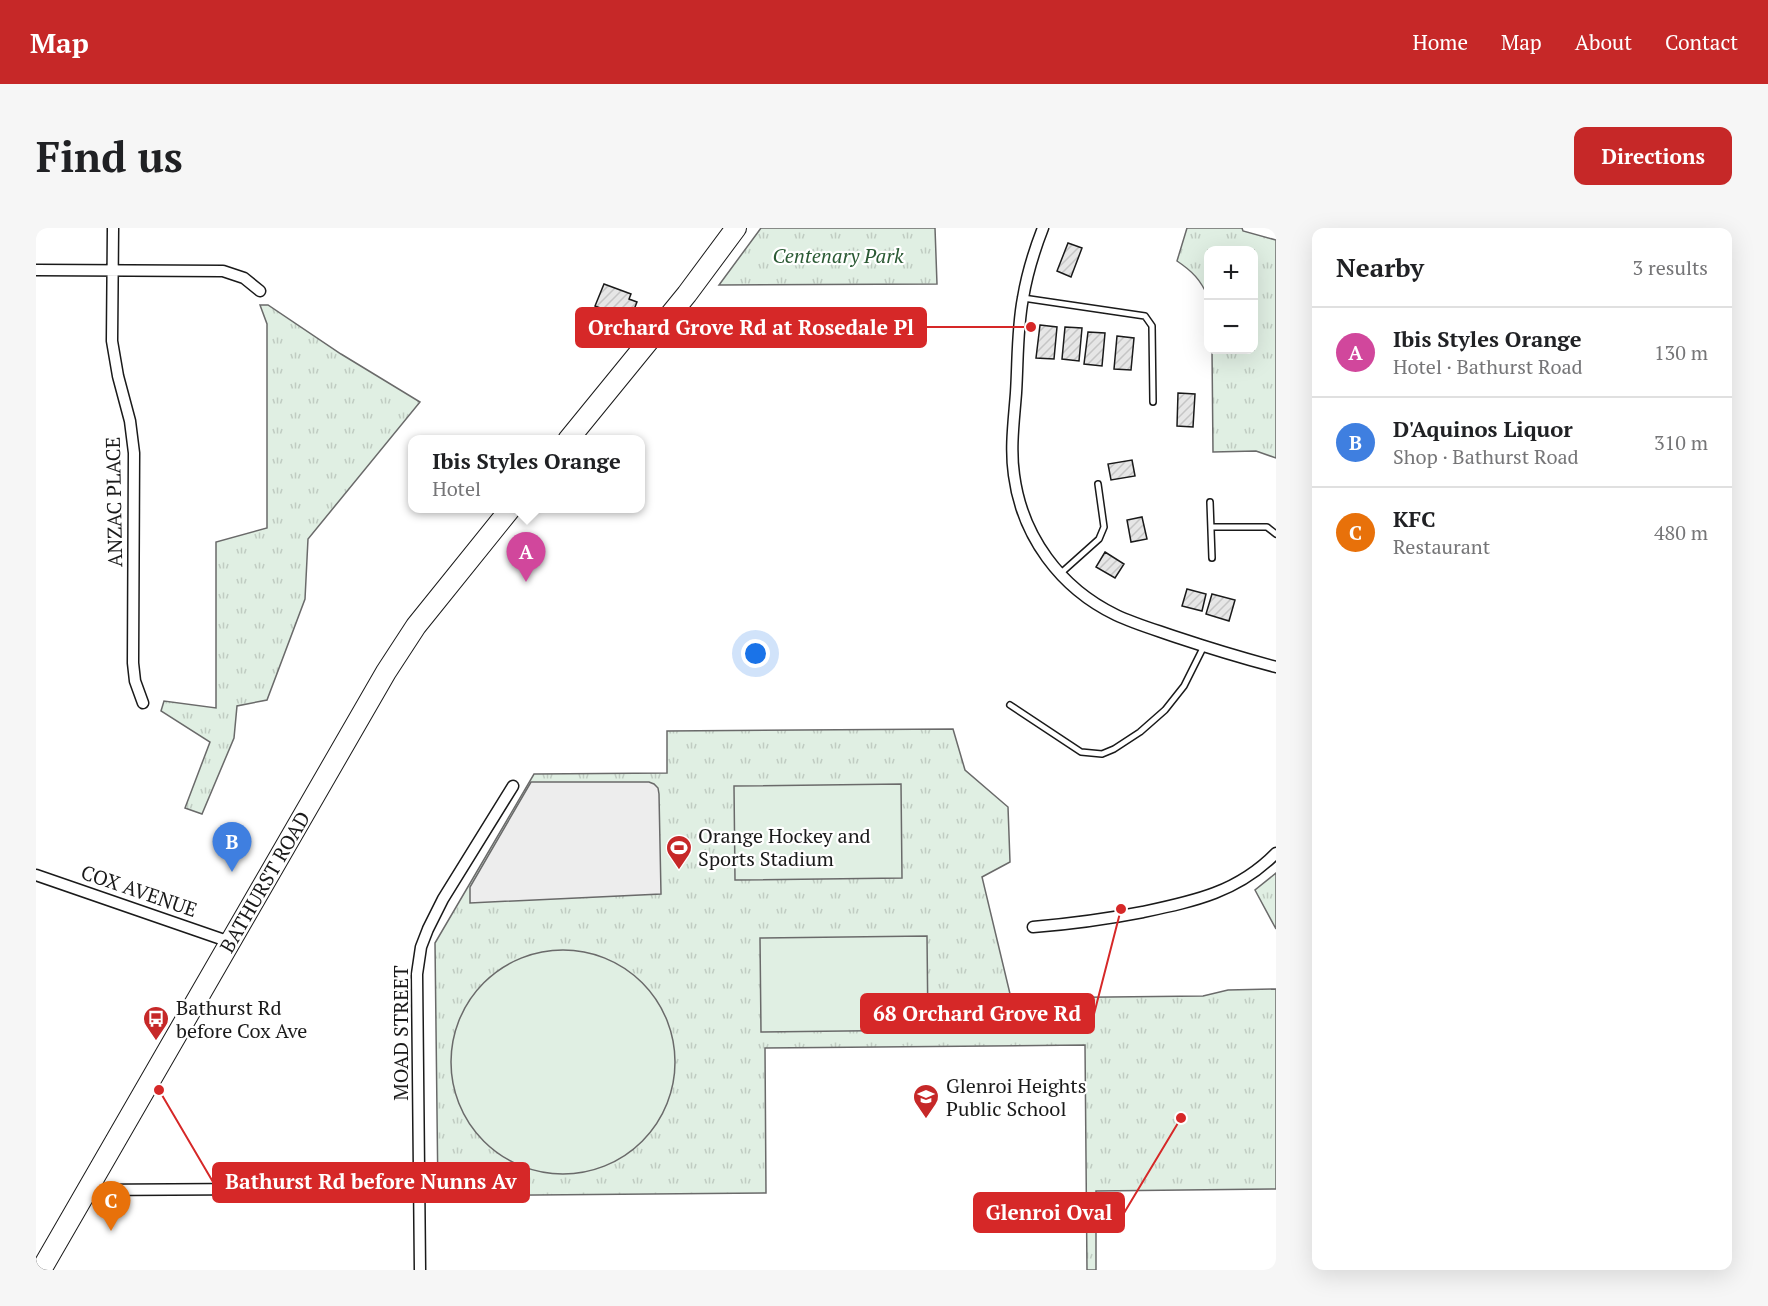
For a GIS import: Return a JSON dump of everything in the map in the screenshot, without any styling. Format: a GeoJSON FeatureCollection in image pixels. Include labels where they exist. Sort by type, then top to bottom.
{"type":"FeatureCollection","features":[{"type":"Feature","properties":{"kind":"highway"},"geometry":{"type":"LineString","coordinates":[[572,435],[687,294],[735,228]]}},
{"type":"Feature","properties":{"kind":"highway","name":"BATHURST ROAD"},"geometry":{"type":"LineString","coordinates":[[41,1270],[404,644],[507,513]]}},
{"type":"Feature","properties":{"kind":"street","name":"ANZAC PLACE"},"geometry":{"type":"LineString","coordinates":[[113,228],[112,341],[134,453],[133,663],[135,681],[143,704]]}},
{"type":"Feature","properties":{"kind":"street"},"geometry":{"type":"LineString","coordinates":[[1043,228],[1023,298],[1013,434],[1017,494],[1033,536],[1059,574],[1078,591],[1117,615],[1204,646],[1276,667]]}},
{"type":"Feature","properties":{"kind":"street"},"geometry":{"type":"LineString","coordinates":[[36,270],[223,271],[244,278],[260,291]]}},
{"type":"Feature","properties":{"kind":"street","name":"MOAD STREET"},"geometry":{"type":"LineString","coordinates":[[420,1270],[417,974],[421,947],[443,899],[513,786]]}},
{"type":"Feature","properties":{"kind":"street"},"geometry":{"type":"LineString","coordinates":[[1033,927],[1091,921],[1191,902],[1231,887],[1251,875],[1276,852]]}},
{"type":"Feature","properties":{"kind":"street","name":"COX AVENUE"},"geometry":{"type":"LineString","coordinates":[[36,875],[230,942]]}},
{"type":"Feature","properties":{"kind":"street"},"geometry":{"type":"LineString","coordinates":[[87,1190],[419,1188]]}},
{"type":"Feature","properties":{"kind":"lane"},"geometry":{"type":"LineString","coordinates":[[1023,298],[1145,316],[1152,326],[1153,402]]}},
{"type":"Feature","properties":{"kind":"lane"},"geometry":{"type":"LineString","coordinates":[[1059,574],[1099,539],[1104,527],[1098,484]]}},
{"type":"Feature","properties":{"kind":"lane"},"geometry":{"type":"LineString","coordinates":[[1210,502],[1212,558]]}},
{"type":"Feature","properties":{"kind":"lane"},"geometry":{"type":"LineString","coordinates":[[1211,527],[1268,527],[1276,534]]}},
{"type":"Feature","properties":{"kind":"lane"},"geometry":{"type":"LineString","coordinates":[[1010,705],[1081,752],[1102,754],[1140,732],[1165,710],[1184,686],[1204,646]]}},
{"type":"Feature","properties":{"kind":"green space","name":"Centenary Park"},"geometry":{"type":"Polygon","coordinates":[[[761,228],[935,228],[937,284],[719,285],[761,228]]]}},
{"type":"Feature","properties":{"kind":"green space"},"geometry":{"type":"Polygon","coordinates":[[[1187,228],[1242,228],[1243,231],[1276,240],[1276,458],[1256,451],[1213,452],[1212,354],[1258,354],[1258,246],[1204,246],[1204,290],[1196,276],[1177,261],[1187,228]]]}},
{"type":"Feature","properties":{"kind":"green space"},"geometry":{"type":"Polygon","coordinates":[[[260,305],[268,305],[341,354],[420,402],[308,539],[305,599],[267,700],[237,706],[234,738],[202,814],[185,808],[210,742],[161,711],[164,701],[216,708],[216,542],[267,528],[267,324],[260,305]]]}},
{"type":"Feature","properties":{"kind":"green space"},"geometry":{"type":"Polygon","coordinates":[[[953,729],[965,770],[1008,807],[1010,862],[982,877],[1011,998],[1203,996],[1228,990],[1276,989],[1276,1189],[1096,1191],[1096,1270],[1087,1270],[1085,1045],[765,1048],[766,1193],[438,1196],[435,943],[534,774],[667,773],[667,731],[953,729]]]}},
{"type":"Feature","properties":{"kind":"green space"},"geometry":{"type":"Polygon","coordinates":[[[901,784],[902,878],[735,880],[734,786],[901,784]]]}},
{"type":"Feature","properties":{"kind":"green space"},"geometry":{"type":"Polygon","coordinates":[[[1276,873],[1276,929],[1255,890],[1276,873]]]}},
{"type":"Feature","properties":{"kind":"green space"},"geometry":{"type":"Polygon","coordinates":[[[927,936],[928,1030],[761,1032],[760,938],[927,936]]]}},
{"type":"Feature","properties":{"kind":"green space"},"geometry":{"type":"Polygon","coordinates":[[[552,950],[574,950],[606,958],[616,963],[634,975],[650,991],[667,1019],[673,1040],[675,1062],[673,1084],[667,1105],[650,1133],[634,1149],[606,1166],[574,1174],[552,1174],[520,1166],[510,1161],[492,1149],[476,1133],[459,1105],[451,1073],[451,1051],[459,1019],[464,1009],[476,991],[492,975],[520,958],[552,950]]]}},
{"type":"Feature","properties":{"kind":"shaded area"},"geometry":{"type":"Polygon","coordinates":[[[531,782],[649,782],[654,784],[659,794],[661,894],[470,903],[470,887],[531,782]]]}},
{"type":"Feature","properties":{"kind":"building"},"geometry":{"type":"Polygon","coordinates":[[[1068,243],[1082,248],[1071,277],[1057,271],[1068,243]]]}},
{"type":"Feature","properties":{"kind":"building"},"geometry":{"type":"Polygon","coordinates":[[[604,284],[631,294],[629,299],[637,302],[633,312],[621,311],[619,315],[595,306],[604,284]]]}},
{"type":"Feature","properties":{"kind":"building"},"geometry":{"type":"Polygon","coordinates":[[[1040,325],[1057,327],[1054,359],[1036,358],[1040,325]]]}},
{"type":"Feature","properties":{"kind":"building"},"geometry":{"type":"Polygon","coordinates":[[[1065,327],[1082,328],[1079,361],[1062,359],[1065,327]]]}},
{"type":"Feature","properties":{"kind":"building"},"geometry":{"type":"Polygon","coordinates":[[[1088,332],[1105,333],[1102,366],[1084,364],[1088,332]]]}},
{"type":"Feature","properties":{"kind":"building"},"geometry":{"type":"Polygon","coordinates":[[[1117,336],[1134,338],[1131,370],[1114,369],[1117,336]]]}},
{"type":"Feature","properties":{"kind":"building"},"geometry":{"type":"Polygon","coordinates":[[[1178,393],[1195,394],[1193,427],[1177,426],[1178,393]]]}},
{"type":"Feature","properties":{"kind":"building"},"geometry":{"type":"Polygon","coordinates":[[[1132,460],[1135,476],[1111,480],[1108,464],[1132,460]]]}},
{"type":"Feature","properties":{"kind":"building"},"geometry":{"type":"Polygon","coordinates":[[[1142,517],[1147,539],[1131,542],[1127,520],[1142,517]]]}},
{"type":"Feature","properties":{"kind":"building"},"geometry":{"type":"Polygon","coordinates":[[[1105,552],[1124,564],[1115,578],[1096,567],[1105,552]]]}},
{"type":"Feature","properties":{"kind":"building"},"geometry":{"type":"Polygon","coordinates":[[[1187,589],[1206,594],[1202,611],[1182,606],[1187,589]]]}},
{"type":"Feature","properties":{"kind":"building"},"geometry":{"type":"Polygon","coordinates":[[[1212,594],[1235,600],[1229,621],[1206,614],[1212,594]]]}},
{"type":"Feature","properties":{"kind":"place","name":"Orchard Grove Rd at Rosedale Pl"},"geometry":{"type":"Point","coordinates":[1031,327]}},
{"type":"Feature","properties":{"kind":"place","name":"Ibis Styles Orange"},"geometry":{"type":"Point","coordinates":[526,582]}},
{"type":"Feature","properties":{"kind":"place","name":"Orange Hockey and Sports Stadium"},"geometry":{"type":"Point","coordinates":[679,871]}},
{"type":"Feature","properties":{"kind":"place","name":"D'Aquinos Liquor"},"geometry":{"type":"Point","coordinates":[232,872]}},
{"type":"Feature","properties":{"kind":"place","name":"68 Orchard Grove Rd"},"geometry":{"type":"Point","coordinates":[1121,909]}},
{"type":"Feature","properties":{"kind":"place","name":"Bathurst Rd before Cox Ave"},"geometry":{"type":"Point","coordinates":[156,1042]}},
{"type":"Feature","properties":{"kind":"place","name":"Bathurst Rd before Nunns Av"},"geometry":{"type":"Point","coordinates":[159,1090]}},
{"type":"Feature","properties":{"kind":"place","name":"Glenroi Oval"},"geometry":{"type":"Point","coordinates":[1181,1118]}},
{"type":"Feature","properties":{"kind":"place","name":"Glenroi Heights Public School"},"geometry":{"type":"Point","coordinates":[926,1120]}},
{"type":"Feature","properties":{"kind":"place","name":"KFC"},"geometry":{"type":"Point","coordinates":[111,1231]}}]}
